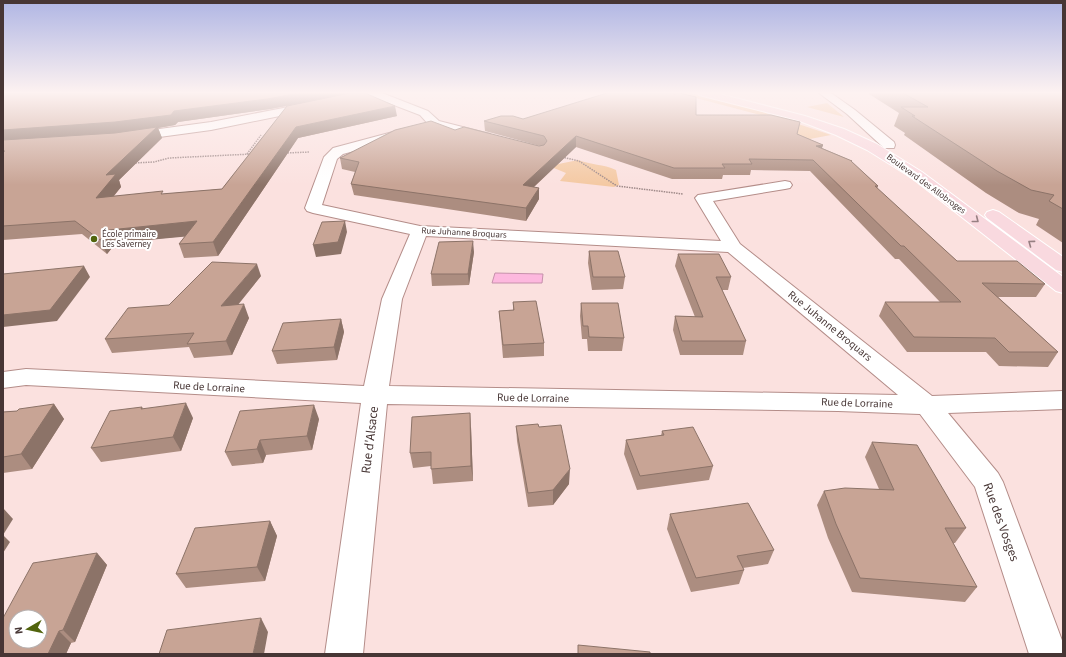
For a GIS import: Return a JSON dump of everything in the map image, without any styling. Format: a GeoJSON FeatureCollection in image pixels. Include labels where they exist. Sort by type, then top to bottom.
{"type":"FeatureCollection","features":[{"type":"Feature","properties":{"kind":"main road","name":"Boulevard des Allobroges"},"geometry":{"type":"LineString","coordinates":[[817,124],[840,132],[872,147],[917,174],[1063,287]]}},
{"type":"Feature","properties":{"kind":"main road","name":"Boulevard des Allobroges"},"geometry":{"type":"LineString","coordinates":[[840,124],[889,145],[938,174],[1063,266]]}},
{"type":"Feature","properties":{"kind":"street"},"geometry":{"type":"LineString","coordinates":[[120,138],[223,124]]}},
{"type":"Feature","properties":{"kind":"street"},"geometry":{"type":"LineString","coordinates":[[338,151],[435,124],[497,140]]}},
{"type":"Feature","properties":{"kind":"street"},"geometry":{"type":"LineString","coordinates":[[864,124],[889,145]]}},
{"type":"Feature","properties":{"kind":"street","name":"Rue Juhanne Broquars"},"geometry":{"type":"LineString","coordinates":[[338,151],[331,157],[313,208],[420,231],[733,247]]}},
{"type":"Feature","properties":{"kind":"street"},"geometry":{"type":"LineString","coordinates":[[703,198],[785,185]]}},
{"type":"Feature","properties":{"kind":"street","name":"Rue Juhanne Broquars"},"geometry":{"type":"LineString","coordinates":[[703,198],[733,247],[927,405]]}},
{"type":"Feature","properties":{"kind":"street","name":"Rue d'Alsace"},"geometry":{"type":"LineString","coordinates":[[344,654],[375,395],[392,299],[420,231]]}},
{"type":"Feature","properties":{"kind":"street","name":"Rue de Lorraine"},"geometry":{"type":"LineString","coordinates":[[3,380],[26,377],[375,395],[927,405],[1063,400]]}},
{"type":"Feature","properties":{"kind":"street","name":"Rue des Vosges"},"geometry":{"type":"LineString","coordinates":[[927,405],[988,482],[1048,654]]}},
{"type":"Feature","properties":{"kind":"path"},"geometry":{"type":"LineString","coordinates":[[285,153],[338,151]]}},
{"type":"Feature","properties":{"kind":"path"},"geometry":{"type":"LineString","coordinates":[[132,163],[154,162],[169,158],[254,154]]}},
{"type":"Feature","properties":{"kind":"path"},"geometry":{"type":"LineString","coordinates":[[559,156],[579,161],[617,186],[703,198]]}},
{"type":"Feature","properties":{"kind":"shaded area"},"geometry":{"type":"Polygon","coordinates":[[[779,124],[797,124],[831,135],[735,153],[779,124]]]}},
{"type":"Feature","properties":{"kind":"shaded area"},"geometry":{"type":"Polygon","coordinates":[[[578,160],[616,170],[619,185],[614,187],[560,181],[566,173],[549,166],[578,160]]]}},
{"type":"Feature","properties":{"kind":"shaded area"},"geometry":{"type":"Polygon","coordinates":[[[495,273],[543,274],[542,283],[492,283],[495,273]]]}},
{"type":"Feature","properties":{"kind":"building"},"geometry":{"type":"Polygon","coordinates":[[[3,124],[92,124],[3,130],[3,124]]]}},
{"type":"Feature","properties":{"kind":"building"},"geometry":{"type":"Polygon","coordinates":[[[273,124],[312,124],[296,127],[213,242],[179,244],[197,221],[109,230],[100,240],[75,221],[3,226],[3,152],[5,151],[3,151],[3,140],[115,133],[157,127],[106,175],[116,174],[96,198],[163,191],[161,194],[222,189],[273,124]]]}},
{"type":"Feature","properties":{"kind":"building"},"geometry":{"type":"Polygon","coordinates":[[[420,124],[438,124],[455,130],[464,127],[539,146],[544,145],[547,141],[544,136],[495,124],[800,124],[797,134],[823,145],[816,146],[852,161],[878,186],[875,186],[957,261],[1017,261],[1045,284],[982,283],[1058,352],[1009,352],[995,338],[914,337],[885,302],[961,302],[813,160],[749,159],[752,164],[722,164],[725,168],[674,168],[576,136],[523,185],[539,188],[526,208],[351,184],[359,162],[340,158],[395,130],[420,124]]]}},
{"type":"Feature","properties":{"kind":"building"},"geometry":{"type":"Polygon","coordinates":[[[924,124],[1063,124],[1063,209],[1049,201],[1054,195],[1031,190],[997,171],[924,124]]]}},
{"type":"Feature","properties":{"kind":"building"},"geometry":{"type":"Polygon","coordinates":[[[345,221],[338,242],[313,245],[322,222],[345,221]]]}},
{"type":"Feature","properties":{"kind":"building"},"geometry":{"type":"Polygon","coordinates":[[[473,241],[468,274],[431,274],[439,242],[473,241]]]}},
{"type":"Feature","properties":{"kind":"building"},"geometry":{"type":"Polygon","coordinates":[[[589,251],[618,251],[625,277],[593,277],[589,251]]]}},
{"type":"Feature","properties":{"kind":"building"},"geometry":{"type":"Polygon","coordinates":[[[678,254],[719,254],[731,277],[716,277],[746,341],[682,341],[675,316],[703,317],[678,254]]]}},
{"type":"Feature","properties":{"kind":"building"},"geometry":{"type":"Polygon","coordinates":[[[212,262],[257,264],[221,306],[244,304],[226,341],[187,344],[194,333],[105,339],[128,308],[169,305],[212,262]]]}},
{"type":"Feature","properties":{"kind":"building"},"geometry":{"type":"Polygon","coordinates":[[[84,266],[50,310],[3,315],[3,274],[84,266]]]}},
{"type":"Feature","properties":{"kind":"building"},"geometry":{"type":"Polygon","coordinates":[[[536,301],[544,343],[503,345],[499,311],[514,310],[513,302],[536,301]]]}},
{"type":"Feature","properties":{"kind":"building"},"geometry":{"type":"Polygon","coordinates":[[[581,303],[618,303],[624,338],[589,337],[588,326],[583,326],[581,303]]]}},
{"type":"Feature","properties":{"kind":"building"},"geometry":{"type":"Polygon","coordinates":[[[341,319],[334,347],[272,351],[283,323],[341,319]]]}},
{"type":"Feature","properties":{"kind":"building"},"geometry":{"type":"Polygon","coordinates":[[[186,403],[173,437],[91,448],[110,411],[142,407],[141,409],[186,403]]]}},
{"type":"Feature","properties":{"kind":"building"},"geometry":{"type":"Polygon","coordinates":[[[54,404],[21,454],[3,457],[3,412],[54,404]]]}},
{"type":"Feature","properties":{"kind":"building"},"geometry":{"type":"Polygon","coordinates":[[[314,405],[307,436],[260,440],[257,449],[225,452],[240,411],[314,405]]]}},
{"type":"Feature","properties":{"kind":"building"},"geometry":{"type":"Polygon","coordinates":[[[470,413],[471,466],[431,469],[431,452],[410,453],[412,417],[470,413]]]}},
{"type":"Feature","properties":{"kind":"building"},"geometry":{"type":"Polygon","coordinates":[[[538,424],[539,427],[561,425],[570,469],[553,490],[528,493],[516,426],[538,424]]]}},
{"type":"Feature","properties":{"kind":"building"},"geometry":{"type":"Polygon","coordinates":[[[693,427],[713,466],[640,476],[626,440],[664,435],[662,431],[693,427]]]}},
{"type":"Feature","properties":{"kind":"building"},"geometry":{"type":"Polygon","coordinates":[[[872,442],[917,445],[966,528],[945,528],[977,587],[860,578],[836,524],[824,491],[845,488],[894,490],[872,442]]]}},
{"type":"Feature","properties":{"kind":"building"},"geometry":{"type":"Polygon","coordinates":[[[748,503],[774,550],[737,556],[744,570],[696,578],[670,514],[748,503]]]}},
{"type":"Feature","properties":{"kind":"building"},"geometry":{"type":"Polygon","coordinates":[[[270,521],[257,567],[176,574],[195,528],[270,521]]]}},
{"type":"Feature","properties":{"kind":"building"},"geometry":{"type":"Polygon","coordinates":[[[97,553],[63,630],[59,631],[48,654],[3,654],[3,618],[33,563],[97,553]]]}},
{"type":"Feature","properties":{"kind":"building"},"geometry":{"type":"Polygon","coordinates":[[[261,618],[253,654],[159,654],[167,630],[261,618]]]}},
{"type":"Feature","properties":{"kind":"building"},"geometry":{"type":"Polygon","coordinates":[[[578,645],[650,652],[650,654],[578,654],[578,645]]]}},
{"type":"Feature","properties":{"kind":"place","name":"École primaire Les Saverney"},"geometry":{"type":"Point","coordinates":[94,239]}}]}
